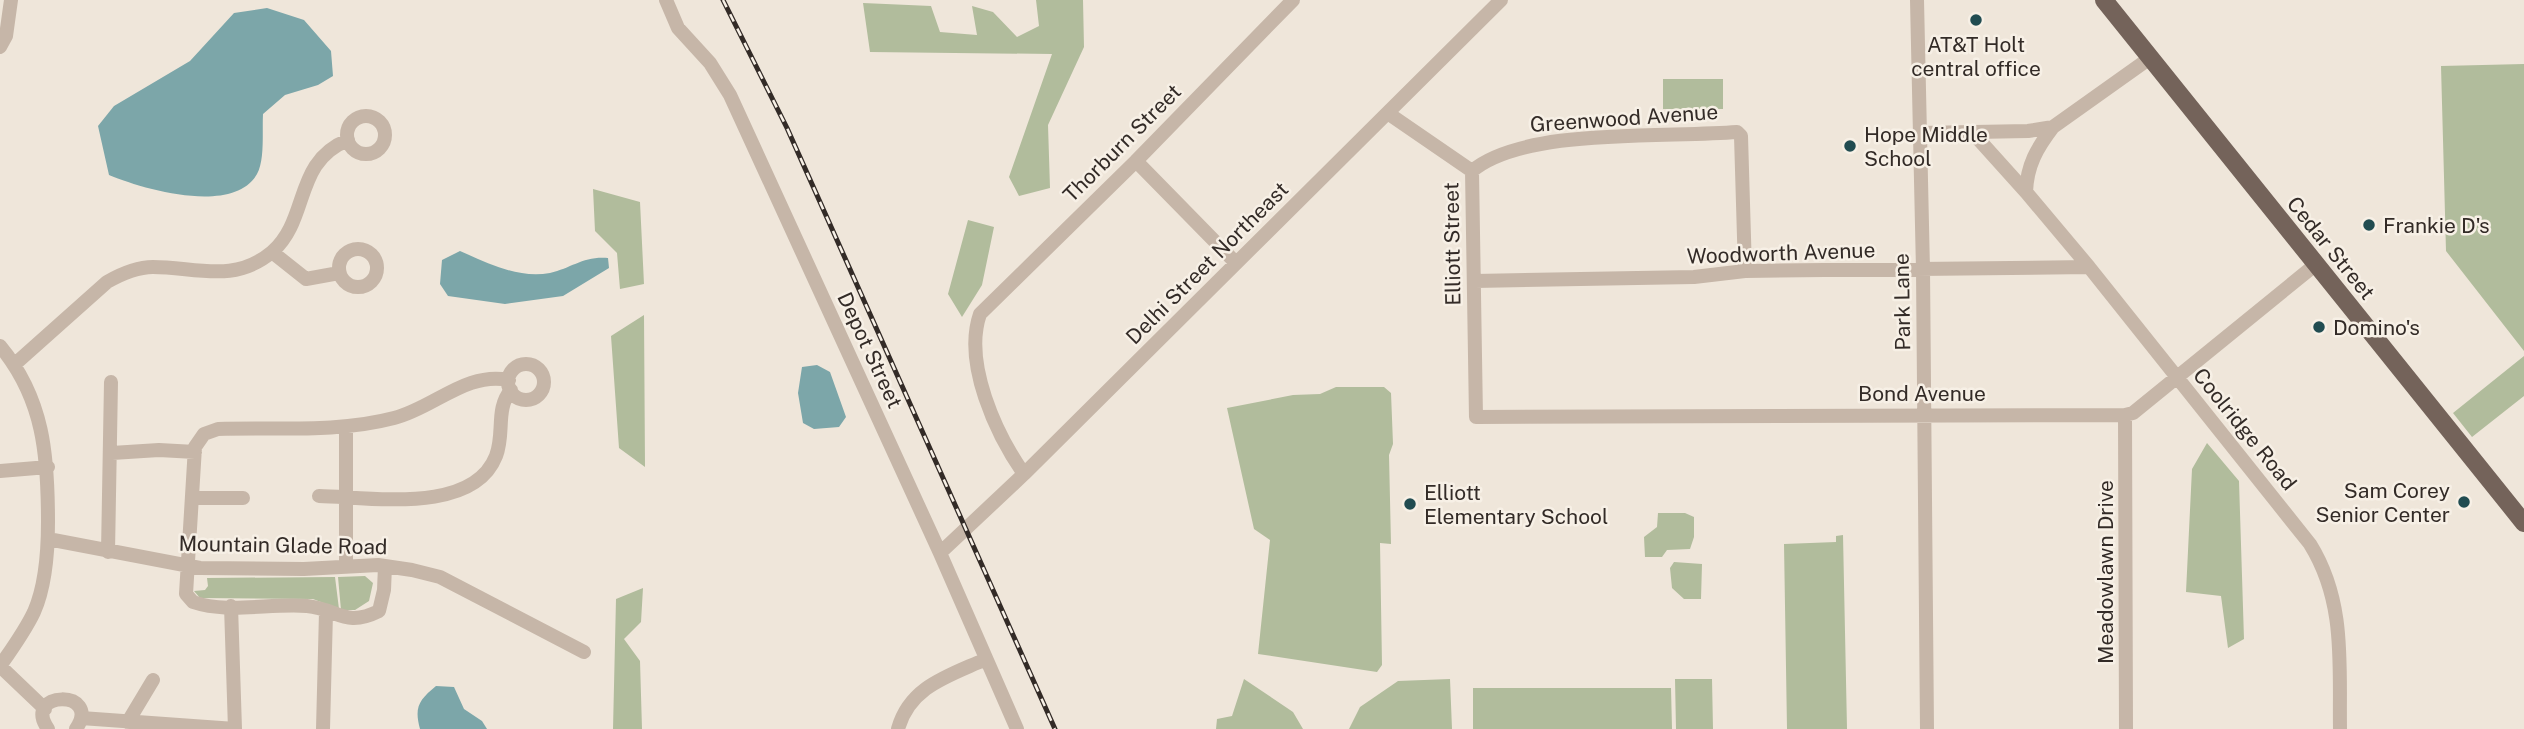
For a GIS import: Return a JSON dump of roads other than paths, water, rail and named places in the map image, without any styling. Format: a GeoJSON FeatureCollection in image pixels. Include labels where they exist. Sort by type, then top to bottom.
{"type":"FeatureCollection","features":[{"type":"Feature","properties":{"kind":"main road","name":"Cedar Street"},"geometry":{"type":"LineString","coordinates":[[2104,0],[2524,523]]}},
{"type":"Feature","properties":{"kind":"street"},"geometry":{"type":"LineString","coordinates":[[0,47],[6,36],[10,0]]}},
{"type":"Feature","properties":{"kind":"street","name":"Depot Street"},"geometry":{"type":"LineString","coordinates":[[666,0],[678,28],[710,63],[730,94],[940,553],[1017,729]]}},
{"type":"Feature","properties":{"kind":"street","name":"Thorburn Street"},"geometry":{"type":"LineString","coordinates":[[1024,474],[999,431],[979,372],[974,351],[975,329],[980,314],[1136,161],[1293,0]]}},
{"type":"Feature","properties":{"kind":"street","name":"Delhi Street Northeast"},"geometry":{"type":"LineString","coordinates":[[940,553],[1024,474],[1501,0]]}},
{"type":"Feature","properties":{"kind":"street","name":"Park Lane"},"geometry":{"type":"LineString","coordinates":[[1917,0],[1923,270],[1927,729]]}},
{"type":"Feature","properties":{"kind":"street"},"geometry":{"type":"LineString","coordinates":[[2026,192],[2027,172],[2031,161],[2053,127],[2150,58]]}},
{"type":"Feature","properties":{"kind":"street","name":"Elliott Street"},"geometry":{"type":"LineString","coordinates":[[1389,114],[1472,171],[1476,417]]}},
{"type":"Feature","properties":{"kind":"street"},"geometry":{"type":"LineString","coordinates":[[1921,133],[2028,131],[2053,127]]}},
{"type":"Feature","properties":{"kind":"street","name":"Greenwood Avenue"},"geometry":{"type":"LineString","coordinates":[[1472,171],[1501,152],[1544,142],[1737,132],[1741,136],[1745,271]]}},
{"type":"Feature","properties":{"kind":"street","name":"Coolridge Road"},"geometry":{"type":"LineString","coordinates":[[1972,132],[2090,267],[2310,544],[2325,568],[2335,604],[2338,635],[2340,729]]}},
{"type":"Feature","properties":{"kind":"street"},"geometry":{"type":"LineString","coordinates":[[15,364],[107,282],[120,275],[151,267],[217,274],[246,266],[272,252],[287,234],[319,158],[348,140]]}},
{"type":"Feature","properties":{"kind":"street"},"geometry":{"type":"LineString","coordinates":[[1136,161],[1236,263]]}},
{"type":"Feature","properties":{"kind":"street"},"geometry":{"type":"LineString","coordinates":[[272,252],[306,279],[339,273]]}},
{"type":"Feature","properties":{"kind":"street"},"geometry":{"type":"LineString","coordinates":[[2125,415],[2133,413],[2315,265]]}},
{"type":"Feature","properties":{"kind":"street","name":"Woodworth Avenue"},"geometry":{"type":"LineString","coordinates":[[1475,281],[1694,277],[1745,271],[2090,267]]}},
{"type":"Feature","properties":{"kind":"street"},"geometry":{"type":"LineString","coordinates":[[0,346],[15,364],[31,397],[48,467],[47,557],[35,610],[0,666],[45,709],[46,728]]}},
{"type":"Feature","properties":{"kind":"street"},"geometry":{"type":"LineString","coordinates":[[319,496],[437,497],[467,488],[495,459],[500,442],[502,402],[510,385],[481,380],[396,418],[346,427],[218,429],[204,434],[195,452],[186,594],[189,599],[198,604],[231,606],[308,606],[352,620],[379,611],[384,590],[385,566]]}},
{"type":"Feature","properties":{"kind":"street"},"geometry":{"type":"LineString","coordinates":[[108,552],[112,453],[111,382]]}},
{"type":"Feature","properties":{"kind":"street","name":"Bond Avenue"},"geometry":{"type":"LineString","coordinates":[[1476,417],[1924,413],[2125,415]]}},
{"type":"Feature","properties":{"kind":"street","name":"Meadowlawn Drive"},"geometry":{"type":"LineString","coordinates":[[2125,415],[2126,729]]}},
{"type":"Feature","properties":{"kind":"street"},"geometry":{"type":"LineString","coordinates":[[346,427],[346,567]]}},
{"type":"Feature","properties":{"kind":"street"},"geometry":{"type":"LineString","coordinates":[[112,453],[159,450],[195,452]]}},
{"type":"Feature","properties":{"kind":"street"},"geometry":{"type":"LineString","coordinates":[[0,471],[48,467]]}},
{"type":"Feature","properties":{"kind":"street"},"geometry":{"type":"LineString","coordinates":[[192,498],[243,498]]}},
{"type":"Feature","properties":{"kind":"street","name":"Mountain Glade Road"},"geometry":{"type":"LineString","coordinates":[[48,539],[188,566],[385,566],[440,578],[584,652]]}},
{"type":"Feature","properties":{"kind":"street"},"geometry":{"type":"LineString","coordinates":[[45,709],[57,698],[68,699],[76,704],[78,724],[235,729],[231,606]]}},
{"type":"Feature","properties":{"kind":"street"},"geometry":{"type":"LineString","coordinates":[[323,729],[326,612]]}},
{"type":"Feature","properties":{"kind":"street"},"geometry":{"type":"LineString","coordinates":[[898,729],[905,709],[917,693],[986,659]]}},
{"type":"Feature","properties":{"kind":"street"},"geometry":{"type":"LineString","coordinates":[[131,725],[153,680]]}},
{"type":"Feature","properties":{"kind":"water"},"geometry":{"type":"Polygon","coordinates":[[[267,8],[304,20],[331,51],[333,76],[318,85],[285,95],[263,114],[260,168],[246,186],[229,194],[188,196],[144,187],[109,175],[98,126],[114,106],[190,61],[234,13],[267,8]]]}},
{"type":"Feature","properties":{"kind":"water"},"geometry":{"type":"Polygon","coordinates":[[[460,251],[504,269],[526,274],[550,273],[599,258],[608,258],[609,268],[563,296],[505,304],[448,296],[440,284],[442,260],[460,251]]]}},
{"type":"Feature","properties":{"kind":"water"},"geometry":{"type":"Polygon","coordinates":[[[817,365],[830,372],[846,417],[839,427],[814,429],[803,423],[798,393],[802,367],[817,365]]]}},
{"type":"Feature","properties":{"kind":"water"},"geometry":{"type":"Polygon","coordinates":[[[436,686],[454,687],[464,709],[482,721],[487,729],[420,729],[419,704],[436,686]]]}},
{"type":"Feature","properties":{"kind":"railway"},"geometry":{"type":"LineString","coordinates":[[723,0],[787,128],[1055,729]]}},
{"type":"Feature","properties":{"kind":"place","name":"AT&T Holt central office"},"geometry":{"type":"Point","coordinates":[1976,20]}},
{"type":"Feature","properties":{"kind":"place","name":"Hope Middle School"},"geometry":{"type":"Point","coordinates":[1850,146]}},
{"type":"Feature","properties":{"kind":"place","name":"Frankie D's"},"geometry":{"type":"Point","coordinates":[2369,225]}},
{"type":"Feature","properties":{"kind":"place","name":"Domino's"},"geometry":{"type":"Point","coordinates":[2319,327]}},
{"type":"Feature","properties":{"kind":"place","name":"Sam Corey Senior Center"},"geometry":{"type":"Point","coordinates":[2464,502]}},
{"type":"Feature","properties":{"kind":"place","name":"Elliott Elementary School"},"geometry":{"type":"Point","coordinates":[1410,504]}}]}
